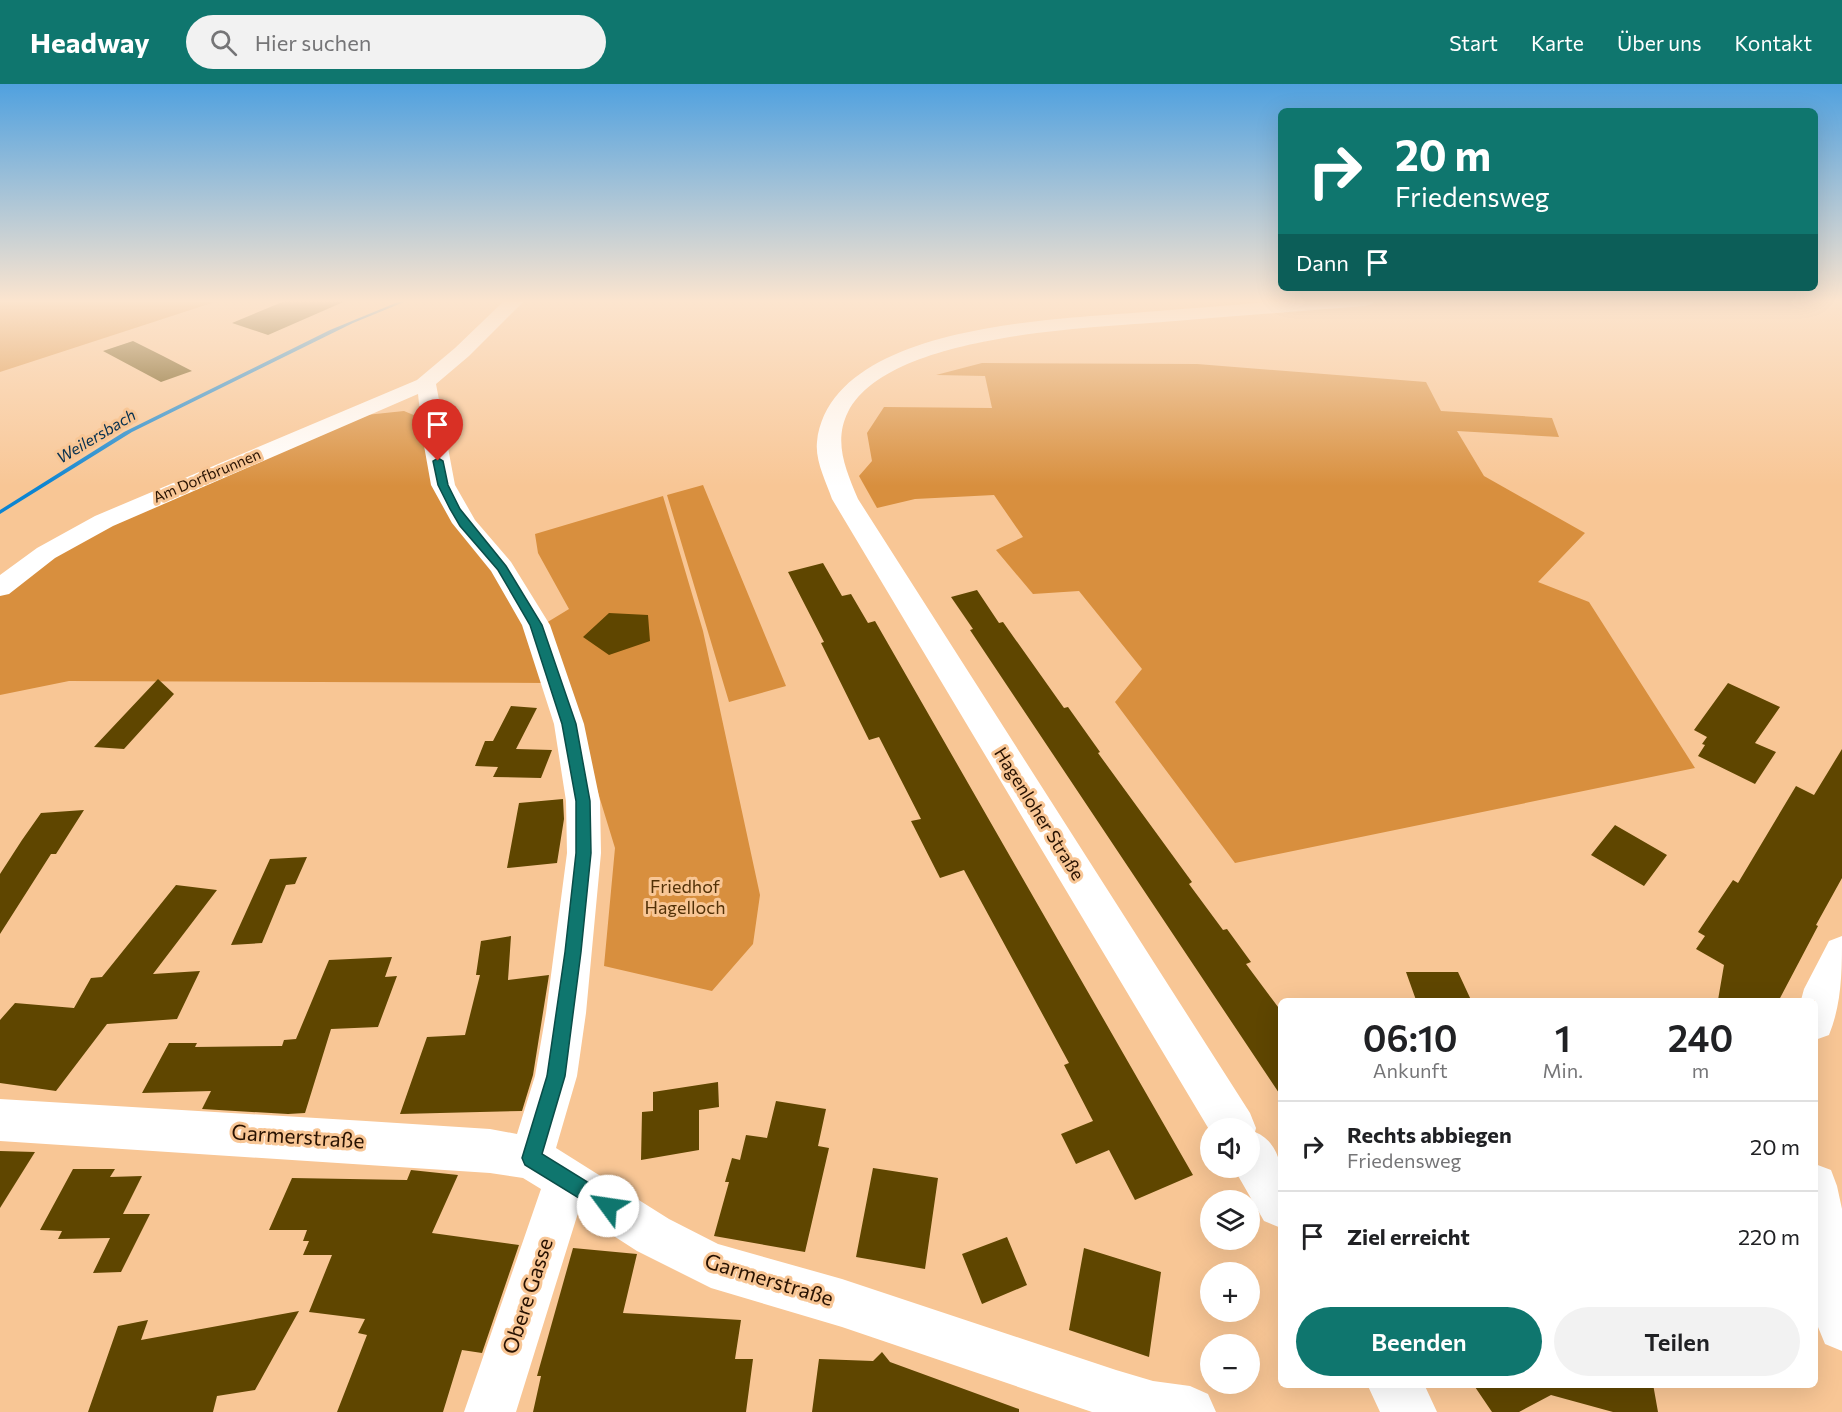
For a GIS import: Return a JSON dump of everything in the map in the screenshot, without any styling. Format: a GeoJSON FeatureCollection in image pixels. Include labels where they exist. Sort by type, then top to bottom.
{"type":"FeatureCollection","features":[{"type":"Feature","properties":{"kind":"street","name":"Am Dorfbrunnen"},"geometry":{"type":"LineString","coordinates":[[0,588],[46,553],[104,520],[368,409],[427,397],[452,362]]}},
{"type":"Feature","properties":{"kind":"street","name":"Hagenloher Straße"},"geometry":{"type":"LineString","coordinates":[[897,362],[873,376],[856,390],[842,406],[832,428],[830,454],[846,499],[1228,1118]]}},
{"type":"Feature","properties":{"kind":"street","name":"Obere Gasse"},"geometry":{"type":"LineString","coordinates":[[427,397],[443,485],[464,524],[502,568],[536,625],[569,724],[583,801],[584,853],[566,1013],[556,1076],[549,1169],[490,1412]]}},
{"type":"Feature","properties":{"kind":"street"},"geometry":{"type":"LineString","coordinates":[[1818,1010],[1823,989],[1842,952]]}},
{"type":"Feature","properties":{"kind":"street","name":"Garmerstraße"},"geometry":{"type":"LineString","coordinates":[[0,1120],[490,1151],[549,1169],[653,1236],[711,1265],[843,1303],[1116,1395],[1153,1406],[1190,1412]]}},
{"type":"Feature","properties":{"kind":"street"},"geometry":{"type":"LineString","coordinates":[[1260,1169],[1278,1199]]}},
{"type":"Feature","properties":{"kind":"street"},"geometry":{"type":"LineString","coordinates":[[1818,1202],[1842,1327]]}},
{"type":"Feature","properties":{"kind":"street"},"geometry":{"type":"LineString","coordinates":[[1395,1388],[1410,1412]]}},
{"type":"Feature","properties":{"kind":"green space"},"geometry":{"type":"Polygon","coordinates":[[[0,362],[31,362],[0,372],[0,362]]]}},
{"type":"Feature","properties":{"kind":"green space"},"geometry":{"type":"Polygon","coordinates":[[[982,363],[1197,364],[1426,382],[1441,411],[1552,418],[1559,437],[1457,431],[1484,476],[1585,533],[1538,582],[1589,602],[1695,768],[1235,863],[1115,702],[1142,669],[1079,591],[1033,594],[996,550],[1023,537],[994,495],[915,499],[877,508],[859,476],[872,461],[867,433],[884,407],[992,408],[985,376],[936,375],[982,363]]]}},
{"type":"Feature","properties":{"kind":"green space"},"geometry":{"type":"Polygon","coordinates":[[[404,411],[427,423],[435,486],[497,570],[531,628],[546,683],[69,681],[0,695],[0,590],[86,532],[366,415],[404,411]]]}},
{"type":"Feature","properties":{"kind":"green space"},"geometry":{"type":"Polygon","coordinates":[[[703,485],[786,686],[729,702],[667,495],[703,485]]]}},
{"type":"Feature","properties":{"kind":"green space","name":"Friedhof Hagelloch"},"geometry":{"type":"Polygon","coordinates":[[[663,496],[703,631],[760,895],[753,944],[712,991],[604,966],[615,848],[546,623],[569,609],[538,553],[535,534],[663,496]]]}},
{"type":"Feature","properties":{"kind":"water"},"geometry":{"type":"Polygon","coordinates":[[[265,362],[274,362],[132,432],[0,514],[0,510],[124,432],[265,362]]]}},
{"type":"Feature","properties":{"kind":"building"},"geometry":{"type":"Polygon","coordinates":[[[124,362],[174,362],[192,371],[161,382],[124,362]]]}},
{"type":"Feature","properties":{"kind":"building"},"geometry":{"type":"Polygon","coordinates":[[[823,563],[842,596],[851,594],[868,623],[875,621],[1193,1175],[1135,1200],[1109,1150],[1076,1164],[1061,1134],[1093,1121],[1064,1065],[1069,1063],[964,870],[940,878],[911,821],[921,819],[879,737],[869,740],[821,643],[824,642],[788,572],[823,563]]]}},
{"type":"Feature","properties":{"kind":"building"},"geometry":{"type":"Polygon","coordinates":[[[977,590],[999,623],[1003,622],[1064,708],[1068,707],[1100,752],[1098,753],[1192,882],[1189,884],[1223,930],[1227,929],[1251,962],[1246,964],[1278,1007],[1278,1092],[970,630],[973,629],[951,597],[977,590]]]}},
{"type":"Feature","properties":{"kind":"building"},"geometry":{"type":"Polygon","coordinates":[[[609,613],[648,615],[650,641],[609,655],[583,637],[609,613]]]}},
{"type":"Feature","properties":{"kind":"building"},"geometry":{"type":"Polygon","coordinates":[[[158,679],[174,694],[124,749],[94,747],[158,679]]]}},
{"type":"Feature","properties":{"kind":"building"},"geometry":{"type":"Polygon","coordinates":[[[1728,683],[1780,707],[1755,743],[1776,752],[1755,784],[1698,756],[1707,737],[1694,730],[1728,683]]]}},
{"type":"Feature","properties":{"kind":"building"},"geometry":{"type":"Polygon","coordinates":[[[511,706],[537,708],[516,749],[552,750],[541,778],[493,777],[498,767],[475,766],[485,741],[493,741],[511,706]]]}},
{"type":"Feature","properties":{"kind":"building"},"geometry":{"type":"Polygon","coordinates":[[[1842,749],[1842,878],[1780,998],[1718,998],[1724,965],[1696,949],[1705,936],[1698,932],[1733,880],[1738,883],[1796,786],[1814,795],[1842,749]]]}},
{"type":"Feature","properties":{"kind":"building"},"geometry":{"type":"Polygon","coordinates":[[[563,799],[564,819],[557,863],[507,868],[519,803],[563,799]]]}},
{"type":"Feature","properties":{"kind":"building"},"geometry":{"type":"Polygon","coordinates":[[[84,810],[56,854],[51,854],[0,934],[0,874],[22,840],[41,813],[84,810]]]}},
{"type":"Feature","properties":{"kind":"building"},"geometry":{"type":"Polygon","coordinates":[[[1615,825],[1667,855],[1644,886],[1591,855],[1615,825]]]}},
{"type":"Feature","properties":{"kind":"building"},"geometry":{"type":"Polygon","coordinates":[[[307,857],[295,884],[286,885],[262,943],[231,945],[270,859],[307,857]]]}},
{"type":"Feature","properties":{"kind":"building"},"geometry":{"type":"Polygon","coordinates":[[[176,885],[217,890],[153,974],[200,971],[177,1019],[107,1024],[56,1091],[0,1083],[0,1020],[15,1003],[74,1008],[91,978],[102,977],[176,885]]]}},
{"type":"Feature","properties":{"kind":"building"},"geometry":{"type":"Polygon","coordinates":[[[511,936],[508,980],[549,975],[533,1075],[522,1111],[400,1114],[427,1037],[465,1035],[480,975],[476,975],[481,941],[511,936]]]}},
{"type":"Feature","properties":{"kind":"building"},"geometry":{"type":"Polygon","coordinates":[[[392,957],[385,977],[397,976],[378,1027],[331,1029],[305,1113],[202,1109],[211,1091],[142,1093],[169,1043],[197,1043],[195,1047],[282,1046],[284,1040],[296,1039],[329,960],[392,957]]]}},
{"type":"Feature","properties":{"kind":"building"},"geometry":{"type":"Polygon","coordinates":[[[1406,972],[1458,972],[1470,998],[1415,998],[1406,972]]]}},
{"type":"Feature","properties":{"kind":"building"},"geometry":{"type":"Polygon","coordinates":[[[718,1082],[719,1107],[699,1110],[699,1150],[641,1160],[642,1112],[653,1111],[653,1092],[718,1082]]]}},
{"type":"Feature","properties":{"kind":"building"},"geometry":{"type":"Polygon","coordinates":[[[776,1101],[826,1109],[818,1146],[829,1148],[805,1252],[714,1236],[729,1182],[725,1182],[732,1158],[740,1160],[746,1135],[767,1138],[776,1101]]]}},
{"type":"Feature","properties":{"kind":"building"},"geometry":{"type":"Polygon","coordinates":[[[0,1151],[35,1152],[0,1208],[0,1151]]]}},
{"type":"Feature","properties":{"kind":"building"},"geometry":{"type":"Polygon","coordinates":[[[873,1168],[938,1178],[925,1269],[856,1257],[873,1168]]]}},
{"type":"Feature","properties":{"kind":"building"},"geometry":{"type":"Polygon","coordinates":[[[73,1169],[115,1169],[110,1177],[142,1176],[123,1214],[150,1214],[121,1272],[93,1273],[110,1238],[58,1239],[62,1231],[40,1230],[73,1169]]]}},
{"type":"Feature","properties":{"kind":"building"},"geometry":{"type":"Polygon","coordinates":[[[411,1170],[458,1175],[432,1233],[519,1245],[482,1353],[462,1350],[443,1412],[337,1412],[367,1335],[358,1333],[365,1319],[309,1312],[332,1255],[303,1255],[309,1241],[303,1241],[307,1230],[269,1230],[292,1178],[407,1180],[411,1170]]]}},
{"type":"Feature","properties":{"kind":"building"},"geometry":{"type":"Polygon","coordinates":[[[1007,1237],[1027,1285],[982,1304],[962,1254],[1007,1237]]]}},
{"type":"Feature","properties":{"kind":"building"},"geometry":{"type":"Polygon","coordinates":[[[573,1248],[637,1254],[623,1313],[741,1320],[735,1359],[753,1359],[746,1412],[533,1412],[541,1376],[537,1376],[573,1248]]]}},
{"type":"Feature","properties":{"kind":"building"},"geometry":{"type":"Polygon","coordinates":[[[1084,1248],[1161,1272],[1149,1357],[1069,1330],[1084,1248]]]}},
{"type":"Feature","properties":{"kind":"building"},"geometry":{"type":"Polygon","coordinates":[[[299,1311],[255,1390],[217,1396],[213,1412],[88,1412],[118,1326],[148,1320],[141,1340],[299,1311]]]}},
{"type":"Feature","properties":{"kind":"building"},"geometry":{"type":"Polygon","coordinates":[[[882,1352],[890,1362],[1019,1409],[1019,1412],[812,1412],[819,1359],[873,1361],[882,1352]]]}},
{"type":"Feature","properties":{"kind":"building"},"geometry":{"type":"Polygon","coordinates":[[[1476,1388],[1654,1388],[1658,1412],[1613,1412],[1551,1395],[1519,1412],[1492,1412],[1476,1388]]]}},
{"type":"Feature","properties":{"kind":"route"},"geometry":{"type":"LineString","coordinates":[[438,461],[443,485],[455,509],[464,524],[502,568],[536,625],[569,724],[583,801],[584,853],[566,1013],[556,1076],[531,1158],[608,1206]]}},
{"type":"Feature","properties":{"kind":"water label","name":"Weilersbach"},"geometry":{"type":"Point","coordinates":[96,436]}}]}
